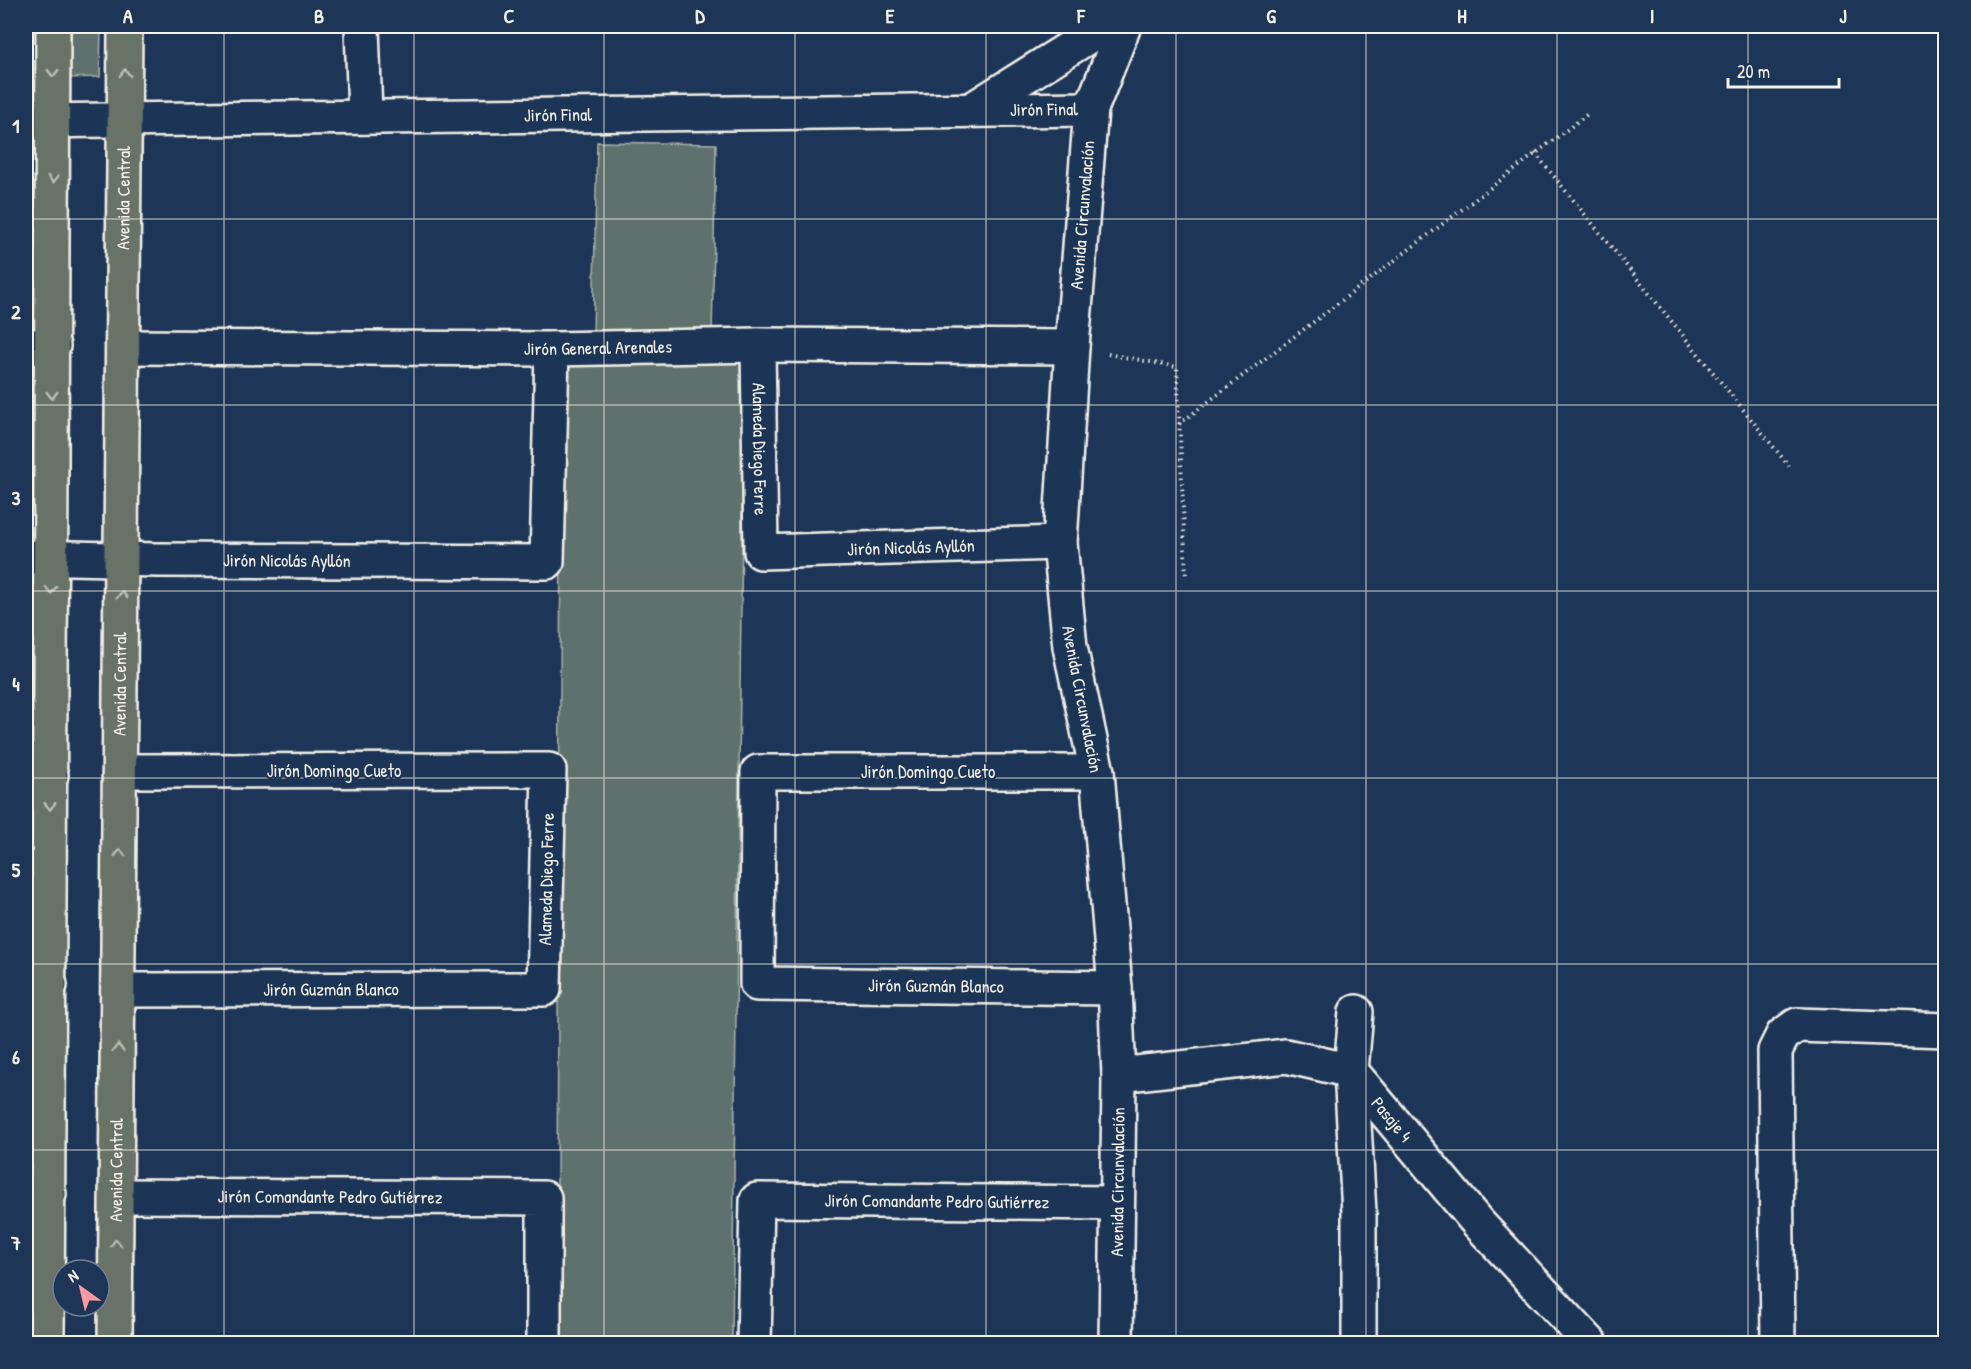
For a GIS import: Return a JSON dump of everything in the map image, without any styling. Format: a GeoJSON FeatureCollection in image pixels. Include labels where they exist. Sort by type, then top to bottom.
{"type":"FeatureCollection","features":[{"type":"Feature","properties":{"kind":"main road"},"geometry":{"type":"LineString","coordinates":[[47,1344],[37,1194],[39,121],[53,26]]}},
{"type":"Feature","properties":{"kind":"main road","name":"Avenida Central"},"geometry":{"type":"LineString","coordinates":[[115,1344],[125,26]]}},
{"type":"Feature","properties":{"kind":"street"},"geometry":{"type":"LineString","coordinates":[[362,26],[365,117]]}},
{"type":"Feature","properties":{"kind":"street"},"geometry":{"type":"LineString","coordinates":[[971,110],[1106,26]]}},
{"type":"Feature","properties":{"kind":"street","name":"Avenida Circunvalación"},"geometry":{"type":"LineString","coordinates":[[1116,1344],[1119,1075],[1115,988],[1097,772],[1070,647],[1060,543],[1072,347],[1091,109],[1124,26]]}},
{"type":"Feature","properties":{"kind":"street","name":"Jirón Final"},"geometry":{"type":"LineString","coordinates":[[39,121],[1091,109]]}},
{"type":"Feature","properties":{"kind":"street","name":"Jirón General Arenales"},"geometry":{"type":"LineString","coordinates":[[124,347],[552,349],[758,345],[1072,347]]}},
{"type":"Feature","properties":{"kind":"street","name":"Alameda Diego Ferre"},"geometry":{"type":"LineString","coordinates":[[758,345],[761,552]]}},
{"type":"Feature","properties":{"kind":"street","name":"Jirón Nicolás Ayllón"},"geometry":{"type":"LineString","coordinates":[[38,557],[122,560],[547,562],[552,349]]}},
{"type":"Feature","properties":{"kind":"street","name":"Jirón Nicolás Ayllón"},"geometry":{"type":"LineString","coordinates":[[761,552],[1060,543]]}},
{"type":"Feature","properties":{"kind":"street","name":"Alameda Diego Ferre"},"geometry":{"type":"LineString","coordinates":[[544,989],[549,770]]}},
{"type":"Feature","properties":{"kind":"street","name":"Jirón Domingo Cueto"},"geometry":{"type":"LineString","coordinates":[[120,771],[549,770]]}},
{"type":"Feature","properties":{"kind":"street","name":"Jirón Domingo Cueto"},"geometry":{"type":"LineString","coordinates":[[757,984],[758,772],[1097,772]]}},
{"type":"Feature","properties":{"kind":"street","name":"Jirón Guzmán Blanco"},"geometry":{"type":"LineString","coordinates":[[757,984],[1115,988]]}},
{"type":"Feature","properties":{"kind":"street","name":"Jirón Guzmán Blanco"},"geometry":{"type":"LineString","coordinates":[[118,990],[544,989]]}},
{"type":"Feature","properties":{"kind":"street"},"geometry":{"type":"LineString","coordinates":[[1356,1012],[1351,1071],[1359,1213],[1359,1344]]}},
{"type":"Feature","properties":{"kind":"street"},"geometry":{"type":"LineString","coordinates":[[1778,1344],[1775,1051],[1783,1035],[1797,1025],[1946,1030]]}},
{"type":"Feature","properties":{"kind":"street"},"geometry":{"type":"LineString","coordinates":[[1119,1075],[1286,1056],[1351,1071]]}},
{"type":"Feature","properties":{"kind":"street","name":"Pasaje 4"},"geometry":{"type":"LineString","coordinates":[[1351,1071],[1478,1223],[1591,1344]]}},
{"type":"Feature","properties":{"kind":"street","name":"Jirón Comandante Pedro Gutiérrez"},"geometry":{"type":"LineString","coordinates":[[117,1196],[544,1198],[544,1344]]}},
{"type":"Feature","properties":{"kind":"street","name":"Jirón Comandante Pedro Gutiérrez"},"geometry":{"type":"LineString","coordinates":[[754,1344],[757,1200],[1116,1203]]}},
{"type":"Feature","properties":{"kind":"path"},"geometry":{"type":"LineString","coordinates":[[1179,424],[1589,112]]}},
{"type":"Feature","properties":{"kind":"path"},"geometry":{"type":"LineString","coordinates":[[1535,153],[1788,466]]}},
{"type":"Feature","properties":{"kind":"path"},"geometry":{"type":"LineString","coordinates":[[1072,347],[1177,367],[1186,577]]}},
{"type":"Feature","properties":{"kind":"green space"},"geometry":{"type":"Polygon","coordinates":[[[66,26],[101,26],[100,77],[66,78],[66,26]]]}},
{"type":"Feature","properties":{"kind":"green space"},"geometry":{"type":"Polygon","coordinates":[[[597,142],[716,144],[712,336],[593,334],[597,142]]]}},
{"type":"Feature","properties":{"kind":"green space"},"geometry":{"type":"Polygon","coordinates":[[[562,362],[744,363],[732,1343],[556,1344],[562,362]]]}}]}
